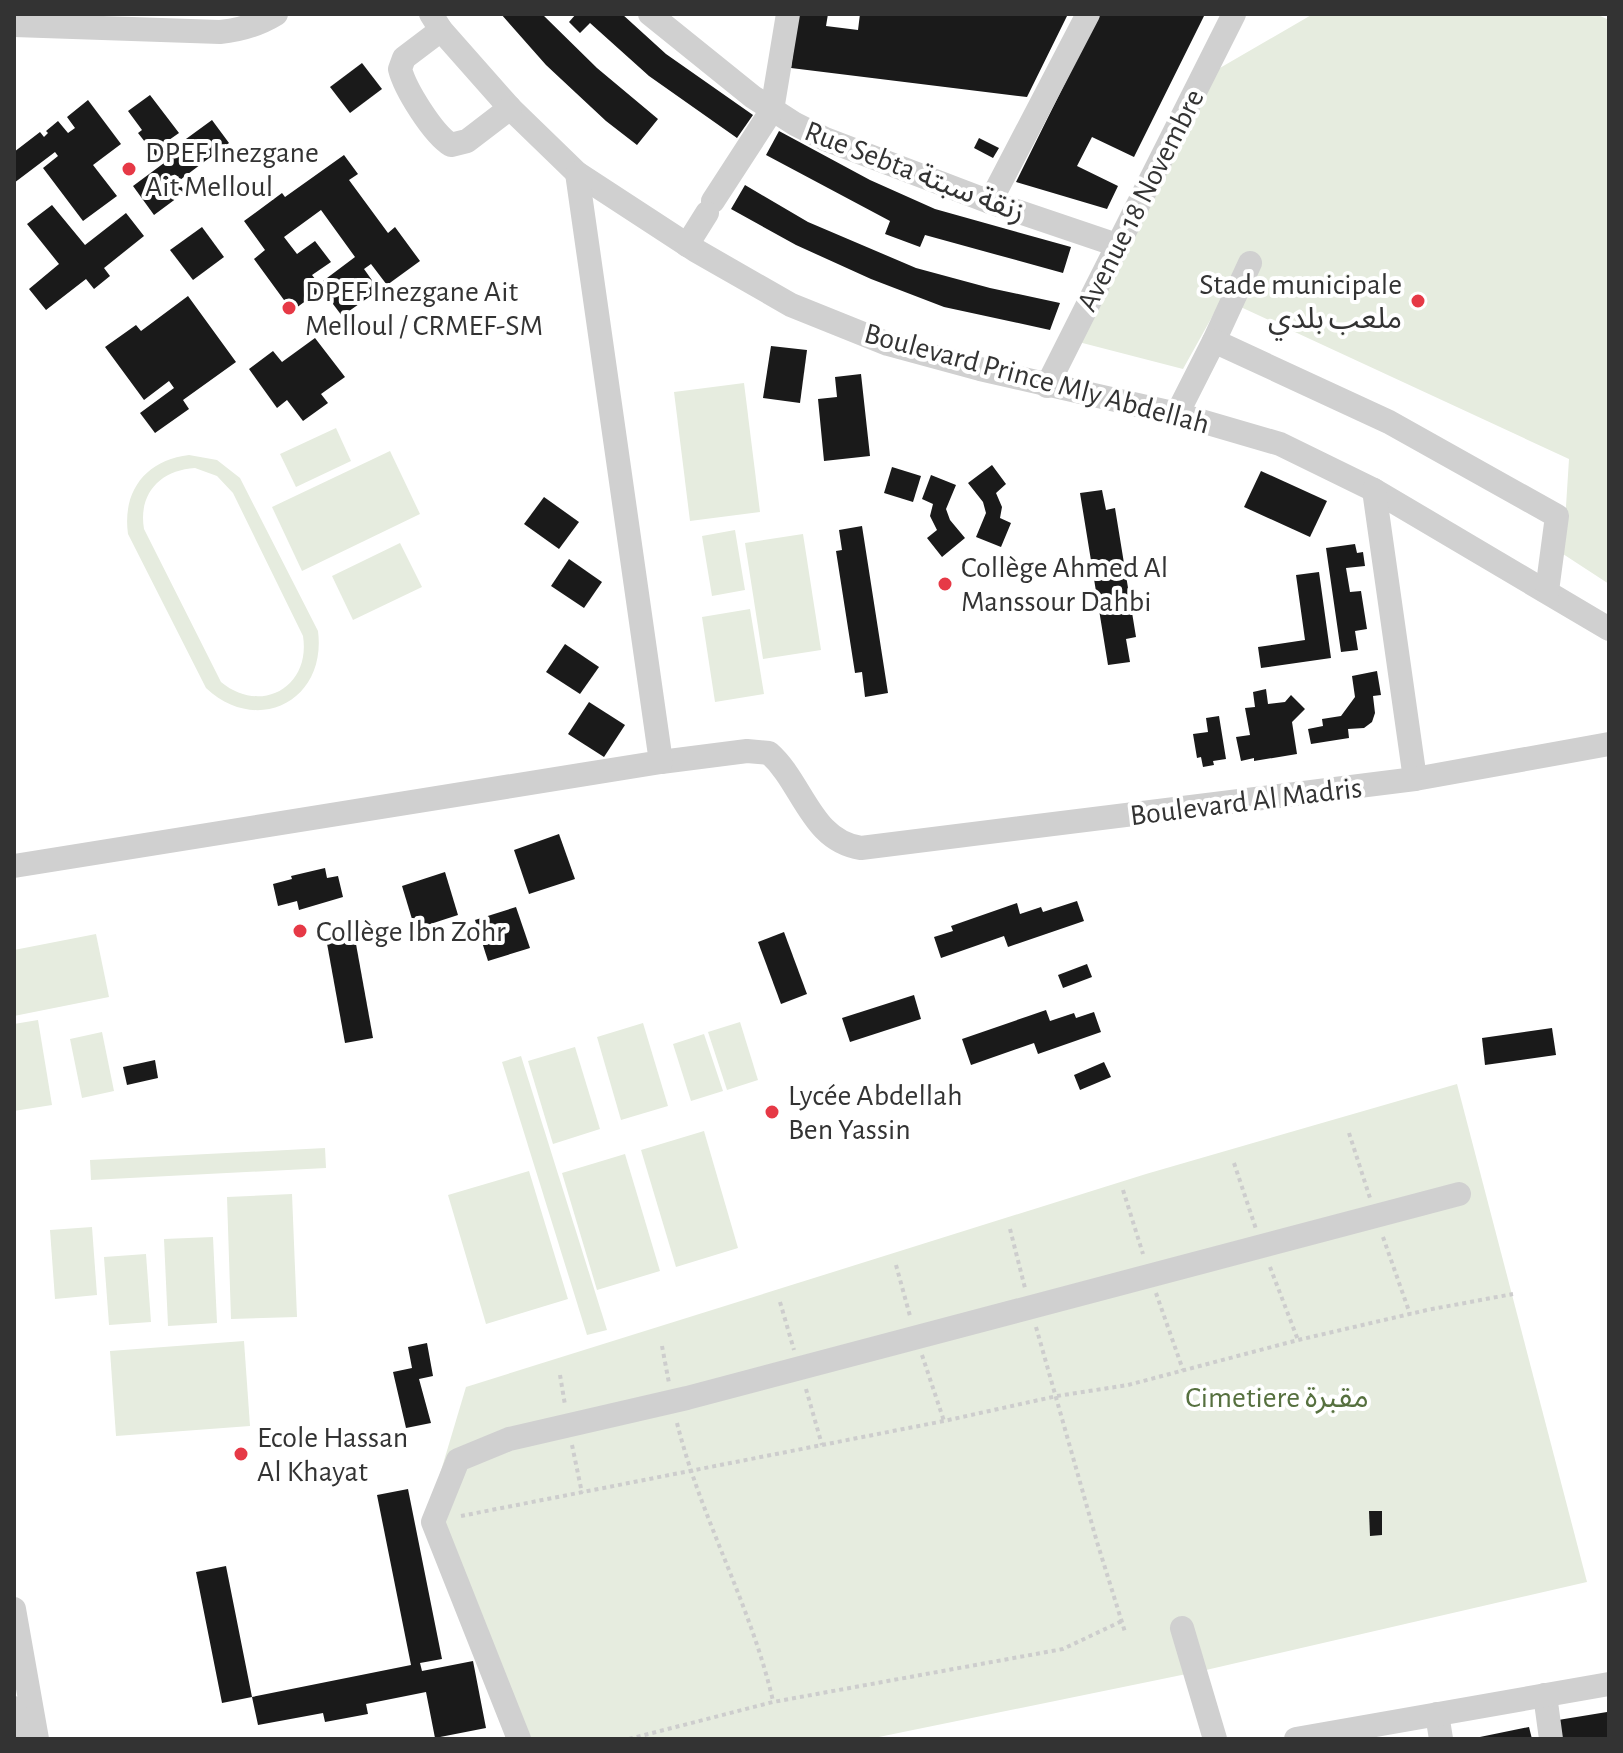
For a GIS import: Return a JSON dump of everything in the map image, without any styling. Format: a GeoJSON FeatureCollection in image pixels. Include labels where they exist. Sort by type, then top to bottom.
{"type":"FeatureCollection","features":[{"type":"Feature","properties":{"kind":"street"},"geometry":{"type":"LineString","coordinates":[[14,25],[220,32],[250,27],[276,14]]}},
{"type":"Feature","properties":{"kind":"street","name":"Rue Sebta زنقة سبتة"},"geometry":{"type":"LineString","coordinates":[[650,14],[772,110],[825,139],[990,202],[1117,245]]}},
{"type":"Feature","properties":{"kind":"street"},"geometry":{"type":"LineString","coordinates":[[687,245],[772,110],[788,14]]}},
{"type":"Feature","properties":{"kind":"street"},"geometry":{"type":"LineString","coordinates":[[990,202],[1088,14]]}},
{"type":"Feature","properties":{"kind":"street","name":"Avenue 18 Novembre"},"geometry":{"type":"LineString","coordinates":[[1047,386],[1234,14]]}},
{"type":"Feature","properties":{"kind":"street"},"geometry":{"type":"LineString","coordinates":[[436,22],[404,58],[400,69],[406,86],[442,138],[451,145],[467,141],[510,108]]}},
{"type":"Feature","properties":{"kind":"street","name":"Boulevard Prince Mly Abdellah"},"geometry":{"type":"LineString","coordinates":[[436,22],[510,108],[577,173],[687,245],[791,305],[874,338],[980,369],[1177,414],[1280,444],[1374,490],[1609,629]]}},
{"type":"Feature","properties":{"kind":"street"},"geometry":{"type":"LineString","coordinates":[[14,866],[661,762],[577,173]]}},
{"type":"Feature","properties":{"kind":"street"},"geometry":{"type":"LineString","coordinates":[[1177,414],[1250,263]]}},
{"type":"Feature","properties":{"kind":"street"},"geometry":{"type":"LineString","coordinates":[[1214,341],[1389,422],[1557,516],[1547,591]]}},
{"type":"Feature","properties":{"kind":"street"},"geometry":{"type":"LineString","coordinates":[[1374,490],[1415,779]]}},
{"type":"Feature","properties":{"kind":"street","name":"Boulevard Al Madris"},"geometry":{"type":"LineString","coordinates":[[661,762],[747,751],[769,753],[785,771],[829,836],[849,846],[881,846],[1415,779],[1609,744]]}},
{"type":"Feature","properties":{"kind":"street"},"geometry":{"type":"LineString","coordinates":[[519,1739],[433,1522],[458,1460],[509,1439],[672,1401],[1459,1194]]}},
{"type":"Feature","properties":{"kind":"street"},"geometry":{"type":"LineString","coordinates":[[14,1609],[17,1642],[37,1739]]}},
{"type":"Feature","properties":{"kind":"street"},"geometry":{"type":"LineString","coordinates":[[1182,1628],[1215,1739]]}},
{"type":"Feature","properties":{"kind":"street"},"geometry":{"type":"LineString","coordinates":[[1296,1739],[1362,1733],[1437,1714],[1609,1684]]}},
{"type":"Feature","properties":{"kind":"street"},"geometry":{"type":"LineString","coordinates":[[1545,1695],[1551,1739]]}},
{"type":"Feature","properties":{"kind":"street"},"geometry":{"type":"LineString","coordinates":[[14,1708],[19,1739]]}},
{"type":"Feature","properties":{"kind":"street"},"geometry":{"type":"LineString","coordinates":[[1437,1714],[1441,1739]]}},
{"type":"Feature","properties":{"kind":"path"},"geometry":{"type":"LineString","coordinates":[[1010,1229],[1125,1632]]}},
{"type":"Feature","properties":{"kind":"path"},"geometry":{"type":"LineString","coordinates":[[461,1516],[1057,1396],[1128,1385],[1298,1340],[1513,1294]]}},
{"type":"Feature","properties":{"kind":"path"},"geometry":{"type":"LineString","coordinates":[[662,1346],[690,1472],[764,1662],[773,1702]]}},
{"type":"Feature","properties":{"kind":"path"},"geometry":{"type":"LineString","coordinates":[[629,1739],[773,1702],[1063,1649],[1122,1621]]}},
{"type":"Feature","properties":{"kind":"green space","name":"Stade municipale ملعب بلدي"},"geometry":{"type":"Polygon","coordinates":[[[1313,14],[1596,14],[1609,20],[1609,584],[1563,554],[1569,459],[1232,303],[1222,299],[1183,369],[1067,339],[1194,83],[1313,14]]]}},
{"type":"Feature","properties":{"kind":"green space"},"geometry":{"type":"Polygon","coordinates":[[[744,383],[760,512],[690,521],[674,392],[744,383]]]}},
{"type":"Feature","properties":{"kind":"green space"},"geometry":{"type":"Polygon","coordinates":[[[336,428],[351,461],[296,487],[280,454],[336,428]]]}},
{"type":"Feature","properties":{"kind":"green space"},"geometry":{"type":"Polygon","coordinates":[[[390,451],[420,514],[302,571],[272,507],[390,451]]]}},
{"type":"Feature","properties":{"kind":"green space"},"geometry":{"type":"Polygon","coordinates":[[[189,455],[217,460],[240,478],[318,631],[318,656],[311,676],[300,692],[284,704],[266,710],[246,709],[226,702],[206,688],[128,534],[127,518],[133,491],[149,471],[174,458],[189,455]],[[195,468],[171,473],[162,479],[148,495],[143,516],[144,529],[221,682],[236,692],[252,696],[267,695],[291,682],[299,669],[303,636],[233,493],[217,476],[195,468]]]}},
{"type":"Feature","properties":{"kind":"green space"},"geometry":{"type":"Polygon","coordinates":[[[735,530],[745,590],[712,596],[702,536],[735,530]]]}},
{"type":"Feature","properties":{"kind":"green space"},"geometry":{"type":"Polygon","coordinates":[[[803,534],[821,650],[763,659],[745,543],[803,534]]]}},
{"type":"Feature","properties":{"kind":"green space"},"geometry":{"type":"Polygon","coordinates":[[[400,543],[422,587],[353,620],[332,576],[400,543]]]}},
{"type":"Feature","properties":{"kind":"green space"},"geometry":{"type":"Polygon","coordinates":[[[750,609],[764,694],[715,702],[702,617],[750,609]]]}},
{"type":"Feature","properties":{"kind":"green space"},"geometry":{"type":"Polygon","coordinates":[[[96,934],[109,997],[14,1016],[14,950],[96,934]]]}},
{"type":"Feature","properties":{"kind":"green space"},"geometry":{"type":"Polygon","coordinates":[[[38,1020],[52,1105],[14,1111],[14,1024],[38,1020]]]}},
{"type":"Feature","properties":{"kind":"green space"},"geometry":{"type":"Polygon","coordinates":[[[740,1022],[758,1080],[727,1090],[708,1032],[740,1022]]]}},
{"type":"Feature","properties":{"kind":"green space"},"geometry":{"type":"Polygon","coordinates":[[[643,1023],[668,1106],[621,1120],[597,1037],[643,1023]]]}},
{"type":"Feature","properties":{"kind":"green space"},"geometry":{"type":"Polygon","coordinates":[[[102,1032],[114,1091],[82,1098],[70,1039],[102,1032]]]}},
{"type":"Feature","properties":{"kind":"green space"},"geometry":{"type":"Polygon","coordinates":[[[704,1034],[723,1091],[691,1101],[673,1044],[704,1034]]]}},
{"type":"Feature","properties":{"kind":"green space"},"geometry":{"type":"Polygon","coordinates":[[[575,1047],[600,1129],[553,1144],[528,1061],[575,1047]]]}},
{"type":"Feature","properties":{"kind":"green space"},"geometry":{"type":"Polygon","coordinates":[[[521,1056],[607,1330],[587,1335],[502,1062],[521,1056]]]}},
{"type":"Feature","properties":{"kind":"green space","name":"Cimetiere مقبرة"},"geometry":{"type":"Polygon","coordinates":[[[1457,1084],[1587,1582],[1206,1670],[869,1739],[513,1739],[426,1521],[466,1387],[1146,1174],[1457,1084]]]}},
{"type":"Feature","properties":{"kind":"green space"},"geometry":{"type":"Polygon","coordinates":[[[704,1131],[738,1248],[676,1267],[641,1150],[704,1131]]]}},
{"type":"Feature","properties":{"kind":"green space"},"geometry":{"type":"Polygon","coordinates":[[[325,1148],[326,1168],[91,1180],[90,1160],[325,1148]]]}},
{"type":"Feature","properties":{"kind":"green space"},"geometry":{"type":"Polygon","coordinates":[[[625,1154],[660,1271],[597,1290],[562,1173],[625,1154]]]}},
{"type":"Feature","properties":{"kind":"green space"},"geometry":{"type":"Polygon","coordinates":[[[529,1171],[568,1299],[486,1324],[448,1195],[529,1171]]]}},
{"type":"Feature","properties":{"kind":"green space"},"geometry":{"type":"Polygon","coordinates":[[[292,1194],[297,1317],[231,1319],[227,1197],[292,1194]]]}},
{"type":"Feature","properties":{"kind":"green space"},"geometry":{"type":"Polygon","coordinates":[[[92,1227],[97,1295],[55,1299],[50,1230],[92,1227]]]}},
{"type":"Feature","properties":{"kind":"green space"},"geometry":{"type":"Polygon","coordinates":[[[213,1237],[217,1323],[168,1326],[164,1239],[213,1237]]]}},
{"type":"Feature","properties":{"kind":"green space"},"geometry":{"type":"Polygon","coordinates":[[[146,1254],[151,1322],[109,1325],[104,1257],[146,1254]]]}},
{"type":"Feature","properties":{"kind":"green space"},"geometry":{"type":"Polygon","coordinates":[[[244,1341],[250,1426],[116,1436],[110,1351],[244,1341]]]}},
{"type":"Feature","properties":{"kind":"building"},"geometry":{"type":"Polygon","coordinates":[[[501,14],[542,14],[597,68],[658,119],[637,145],[606,121],[546,65],[501,14]]]}},
{"type":"Feature","properties":{"kind":"building"},"geometry":{"type":"Polygon","coordinates":[[[576,14],[622,14],[666,54],[753,115],[737,138],[649,76],[590,23],[580,33],[569,22],[576,14]]]}},
{"type":"Feature","properties":{"kind":"building"},"geometry":{"type":"Polygon","coordinates":[[[798,14],[828,14],[826,26],[858,30],[860,14],[1068,14],[1027,97],[791,68],[798,14]]]}},
{"type":"Feature","properties":{"kind":"building"},"geometry":{"type":"Polygon","coordinates":[[[1099,14],[1205,14],[1134,157],[1092,137],[1077,166],[1118,186],[1107,209],[1016,182],[1099,14]]]}},
{"type":"Feature","properties":{"kind":"building"},"geometry":{"type":"Polygon","coordinates":[[[362,63],[382,89],[350,113],[330,87],[362,63]]]}},
{"type":"Feature","properties":{"kind":"building"},"geometry":{"type":"Polygon","coordinates":[[[150,95],[179,133],[169,140],[175,147],[212,120],[229,143],[180,180],[178,176],[175,178],[185,192],[154,215],[133,186],[164,163],[138,133],[142,130],[128,111],[150,95]]]}},
{"type":"Feature","properties":{"kind":"building"},"geometry":{"type":"Polygon","coordinates":[[[88,100],[121,144],[93,165],[117,196],[83,221],[43,168],[58,156],[55,152],[14,183],[14,152],[40,132],[44,137],[48,133],[46,131],[58,121],[68,133],[75,128],[67,117],[88,100]]]}},
{"type":"Feature","properties":{"kind":"building"},"geometry":{"type":"Polygon","coordinates":[[[779,131],[870,180],[935,209],[1071,247],[1063,273],[925,235],[920,247],[885,234],[890,221],[766,155],[779,131]]]}},
{"type":"Feature","properties":{"kind":"building"},"geometry":{"type":"Polygon","coordinates":[[[979,138],[999,148],[993,158],[974,148],[979,138]]]}},
{"type":"Feature","properties":{"kind":"building"},"geometry":{"type":"Polygon","coordinates":[[[344,155],[358,174],[349,180],[388,233],[395,227],[420,261],[387,285],[371,264],[364,269],[379,290],[342,316],[327,296],[320,301],[315,294],[292,311],[254,259],[265,250],[244,221],[282,193],[285,197],[344,155]],[[321,210],[284,237],[297,254],[315,241],[331,262],[312,275],[319,284],[355,257],[321,210]]]}},
{"type":"Feature","properties":{"kind":"building"},"geometry":{"type":"Polygon","coordinates":[[[745,185],[808,222],[916,268],[1060,303],[1050,330],[944,307],[796,245],[731,209],[745,185]]]}},
{"type":"Feature","properties":{"kind":"building"},"geometry":{"type":"Polygon","coordinates":[[[52,205],[85,245],[126,213],[144,236],[104,268],[110,276],[94,289],[86,279],[46,310],[29,289],[59,264],[27,224],[52,205]]]}},
{"type":"Feature","properties":{"kind":"building"},"geometry":{"type":"Polygon","coordinates":[[[202,227],[224,257],[193,280],[170,250],[202,227]]]}},
{"type":"Feature","properties":{"kind":"building"},"geometry":{"type":"Polygon","coordinates":[[[188,296],[236,362],[183,400],[189,409],[155,433],[140,413],[174,388],[169,381],[144,400],[105,347],[136,325],[141,331],[188,296]]]}},
{"type":"Feature","properties":{"kind":"building"},"geometry":{"type":"Polygon","coordinates":[[[315,338],[345,377],[321,394],[328,403],[303,421],[287,400],[277,408],[249,369],[273,351],[282,362],[315,338]]]}},
{"type":"Feature","properties":{"kind":"building"},"geometry":{"type":"Polygon","coordinates":[[[771,346],[807,350],[800,403],[763,398],[771,346]]]}},
{"type":"Feature","properties":{"kind":"building"},"geometry":{"type":"Polygon","coordinates":[[[861,374],[870,456],[824,461],[818,399],[837,397],[835,377],[861,374]]]}},
{"type":"Feature","properties":{"kind":"building"},"geometry":{"type":"Polygon","coordinates":[[[992,465],[1006,484],[996,493],[1002,507],[1000,518],[1011,523],[1001,547],[976,537],[986,513],[983,502],[968,483],[992,465]]]}},
{"type":"Feature","properties":{"kind":"building"},"geometry":{"type":"Polygon","coordinates":[[[892,467],[921,476],[913,502],[884,493],[892,467]]]}},
{"type":"Feature","properties":{"kind":"building"},"geometry":{"type":"Polygon","coordinates":[[[1261,471],[1327,501],[1310,537],[1244,507],[1261,471]]]}},
{"type":"Feature","properties":{"kind":"building"},"geometry":{"type":"Polygon","coordinates":[[[931,475],[956,485],[946,509],[950,520],[965,538],[942,557],[927,538],[937,530],[930,516],[933,504],[922,499],[931,475]]]}},
{"type":"Feature","properties":{"kind":"building"},"geometry":{"type":"Polygon","coordinates":[[[1102,490],[1106,510],[1115,508],[1136,637],[1126,639],[1130,662],[1108,665],[1080,493],[1102,490]]]}},
{"type":"Feature","properties":{"kind":"building"},"geometry":{"type":"Polygon","coordinates":[[[544,497],[579,522],[559,549],[524,524],[544,497]]]}},
{"type":"Feature","properties":{"kind":"building"},"geometry":{"type":"Polygon","coordinates":[[[862,526],[888,693],[865,697],[862,672],[855,673],[836,551],[842,550],[839,530],[862,526]]]}},
{"type":"Feature","properties":{"kind":"building"},"geometry":{"type":"Polygon","coordinates":[[[1355,544],[1357,553],[1363,552],[1365,566],[1346,568],[1350,592],[1361,591],[1367,629],[1355,631],[1358,650],[1341,652],[1326,548],[1355,544]]]}},
{"type":"Feature","properties":{"kind":"building"},"geometry":{"type":"Polygon","coordinates":[[[569,559],[602,582],[584,608],[551,586],[569,559]]]}},
{"type":"Feature","properties":{"kind":"building"},"geometry":{"type":"Polygon","coordinates":[[[1319,572],[1331,658],[1261,668],[1258,647],[1305,640],[1296,575],[1319,572]]]}},
{"type":"Feature","properties":{"kind":"building"},"geometry":{"type":"Polygon","coordinates":[[[565,644],[599,667],[580,694],[546,672],[565,644]]]}},
{"type":"Feature","properties":{"kind":"building"},"geometry":{"type":"Polygon","coordinates":[[[1377,671],[1381,695],[1373,696],[1375,713],[1372,722],[1364,728],[1348,729],[1349,738],[1311,744],[1308,729],[1323,726],[1322,719],[1341,716],[1355,697],[1352,676],[1377,671]]]}},
{"type":"Feature","properties":{"kind":"building"},"geometry":{"type":"Polygon","coordinates":[[[1266,689],[1268,704],[1285,702],[1291,695],[1305,709],[1292,722],[1297,754],[1241,761],[1236,737],[1250,735],[1245,708],[1255,707],[1253,692],[1266,689]]]}},
{"type":"Feature","properties":{"kind":"building"},"geometry":{"type":"Polygon","coordinates":[[[589,702],[625,725],[604,757],[568,734],[589,702]]]}},
{"type":"Feature","properties":{"kind":"building"},"geometry":{"type":"Polygon","coordinates":[[[1219,716],[1226,759],[1203,767],[1201,757],[1197,758],[1193,734],[1208,732],[1206,718],[1219,716]]]}},
{"type":"Feature","properties":{"kind":"building"},"geometry":{"type":"Polygon","coordinates":[[[559,834],[575,879],[529,894],[514,850],[559,834]]]}},
{"type":"Feature","properties":{"kind":"building"},"geometry":{"type":"Polygon","coordinates":[[[325,868],[327,878],[338,876],[343,897],[299,910],[297,901],[278,906],[273,884],[325,868]]]}},
{"type":"Feature","properties":{"kind":"building"},"geometry":{"type":"Polygon","coordinates":[[[445,872],[458,915],[415,929],[402,886],[445,872]]]}},
{"type":"Feature","properties":{"kind":"building"},"geometry":{"type":"Polygon","coordinates":[[[1077,901],[1084,921],[1008,947],[1004,936],[941,958],[934,937],[953,931],[951,926],[1017,903],[1020,914],[1041,907],[1043,912],[1077,901]]]}},
{"type":"Feature","properties":{"kind":"building"},"geometry":{"type":"Polygon","coordinates":[[[516,907],[530,948],[488,961],[475,920],[516,907]]]}},
{"type":"Feature","properties":{"kind":"building"},"geometry":{"type":"Polygon","coordinates":[[[784,932],[807,994],[781,1004],[758,942],[784,932]]]}},
{"type":"Feature","properties":{"kind":"building"},"geometry":{"type":"Polygon","coordinates":[[[354,933],[373,1038],[345,1043],[326,938],[354,933]]]}},
{"type":"Feature","properties":{"kind":"building"},"geometry":{"type":"Polygon","coordinates":[[[1087,964],[1092,977],[1063,988],[1058,975],[1087,964]]]}},
{"type":"Feature","properties":{"kind":"building"},"geometry":{"type":"Polygon","coordinates":[[[914,995],[921,1019],[850,1042],[842,1018],[914,995]]]}},
{"type":"Feature","properties":{"kind":"building"},"geometry":{"type":"Polygon","coordinates":[[[1046,1010],[1050,1021],[1074,1013],[1076,1018],[1094,1012],[1101,1032],[1038,1054],[1034,1043],[971,1065],[962,1039],[1046,1010]]]}},
{"type":"Feature","properties":{"kind":"building"},"geometry":{"type":"Polygon","coordinates":[[[1552,1028],[1556,1055],[1485,1065],[1482,1038],[1552,1028]]]}},
{"type":"Feature","properties":{"kind":"building"},"geometry":{"type":"Polygon","coordinates":[[[155,1060],[158,1078],[127,1085],[123,1067],[155,1060]]]}},
{"type":"Feature","properties":{"kind":"building"},"geometry":{"type":"Polygon","coordinates":[[[1104,1062],[1111,1077],[1080,1090],[1074,1075],[1104,1062]]]}},
{"type":"Feature","properties":{"kind":"building"},"geometry":{"type":"Polygon","coordinates":[[[427,1343],[433,1376],[419,1379],[431,1423],[406,1428],[393,1372],[412,1368],[408,1347],[427,1343]]]}},
{"type":"Feature","properties":{"kind":"building"},"geometry":{"type":"Polygon","coordinates":[[[408,1489],[442,1659],[420,1663],[422,1671],[473,1661],[486,1728],[435,1738],[426,1692],[366,1704],[368,1714],[325,1722],[323,1713],[258,1725],[252,1697],[411,1665],[377,1495],[408,1489]]]}},
{"type":"Feature","properties":{"kind":"building"},"geometry":{"type":"Polygon","coordinates":[[[1369,1511],[1382,1511],[1382,1535],[1370,1536],[1369,1511]]]}},
{"type":"Feature","properties":{"kind":"building"},"geometry":{"type":"Polygon","coordinates":[[[226,1566],[252,1697],[222,1703],[196,1572],[226,1566]]]}},
{"type":"Feature","properties":{"kind":"building"},"geometry":{"type":"Polygon","coordinates":[[[1607,1712],[1609,1739],[1555,1739],[1552,1721],[1607,1712]]]}},
{"type":"Feature","properties":{"kind":"building"},"geometry":{"type":"Polygon","coordinates":[[[1529,1727],[1532,1739],[1475,1739],[1475,1738],[1529,1727]]]}},
{"type":"Feature","properties":{"kind":"place","name":"DPEF Inezgane Ait Melloul"},"geometry":{"type":"Point","coordinates":[129,169]}},
{"type":"Feature","properties":{"kind":"place","name":"Stade municipale ملعب بلدي"},"geometry":{"type":"Point","coordinates":[1418,301]}},
{"type":"Feature","properties":{"kind":"place","name":"DPEF Inezgane Ait Melloul / CRMEF-SM"},"geometry":{"type":"Point","coordinates":[289,308]}},
{"type":"Feature","properties":{"kind":"place","name":"Collège Ahmed Al Manssour Dahbi"},"geometry":{"type":"Point","coordinates":[945,584]}},
{"type":"Feature","properties":{"kind":"place","name":"Collège Ibn Zohr"},"geometry":{"type":"Point","coordinates":[300,931]}},
{"type":"Feature","properties":{"kind":"place","name":"Lycée Abdellah Ben Yassin"},"geometry":{"type":"Point","coordinates":[772,1112]}},
{"type":"Feature","properties":{"kind":"place","name":"Ecole Hassan Al Khayat"},"geometry":{"type":"Point","coordinates":[241,1454]}}]}
